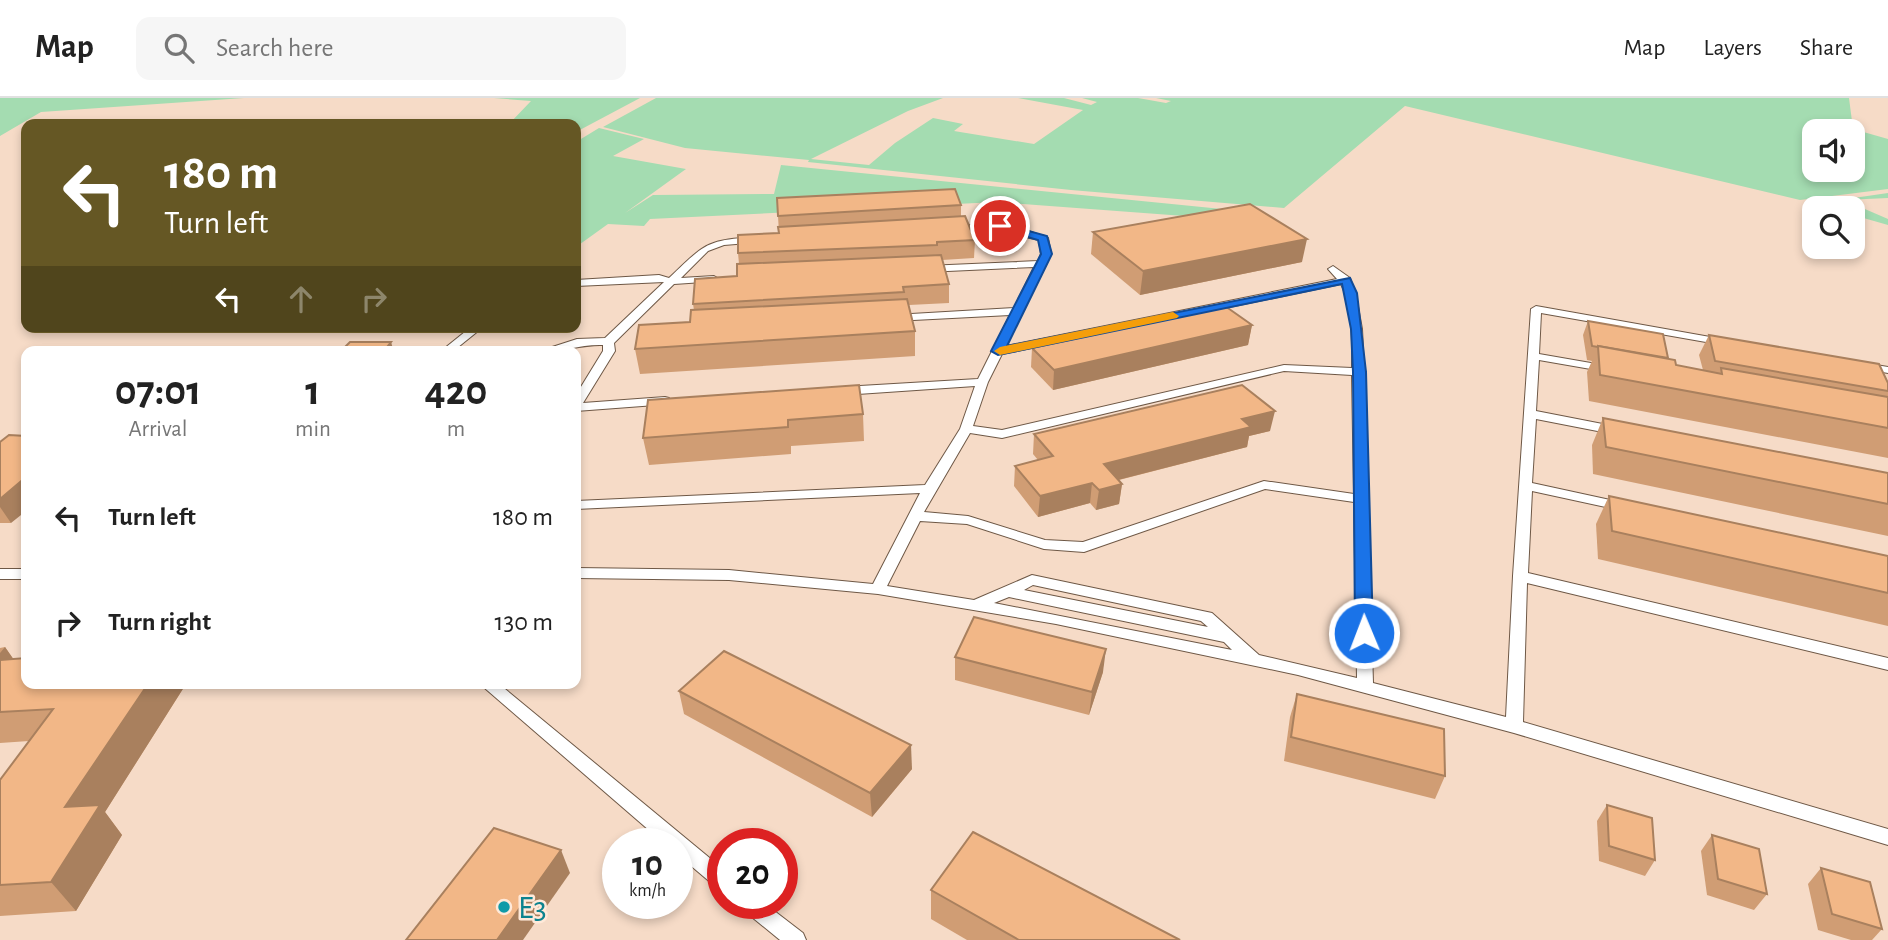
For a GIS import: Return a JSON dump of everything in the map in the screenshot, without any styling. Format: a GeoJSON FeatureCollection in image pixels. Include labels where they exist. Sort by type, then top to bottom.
{"type":"FeatureCollection","features":[{"type":"Feature","properties":{"kind":"lane"},"geometry":{"type":"LineString","coordinates":[[878,589],[929,489],[966,429],[982,382],[1046,254],[1043,238],[1027,232],[1000,226],[944,229]]}},
{"type":"Feature","properties":{"kind":"lane"},"geometry":{"type":"LineString","coordinates":[[560,346],[591,340],[608,342],[705,249],[723,242],[764,240]]}},
{"type":"Feature","properties":{"kind":"lane"},"geometry":{"type":"LineString","coordinates":[[918,270],[1041,264]]}},
{"type":"Feature","properties":{"kind":"lane"},"geometry":{"type":"LineString","coordinates":[[1333,269],[1346,280],[1357,329],[1365,687]]}},
{"type":"Feature","properties":{"kind":"lane"},"geometry":{"type":"LineString","coordinates":[[581,283],[659,278],[671,281],[726,278]]}},
{"type":"Feature","properties":{"kind":"lane"},"geometry":{"type":"LineString","coordinates":[[998,351],[1346,280]]}},
{"type":"Feature","properties":{"kind":"lane"},"geometry":{"type":"LineString","coordinates":[[1514,726],[1536,309],[1739,344]]}},
{"type":"Feature","properties":{"kind":"lane"},"geometry":{"type":"LineString","coordinates":[[881,318],[1018,311]]}},
{"type":"Feature","properties":{"kind":"lane"},"geometry":{"type":"LineString","coordinates":[[620,333],[634,332]]}},
{"type":"Feature","properties":{"kind":"lane"},"geometry":{"type":"LineString","coordinates":[[453,346],[470,333]]}},
{"type":"Feature","properties":{"kind":"lane"},"geometry":{"type":"LineString","coordinates":[[581,397],[609,351],[608,342]]}},
{"type":"Feature","properties":{"kind":"lane"},"geometry":{"type":"LineString","coordinates":[[1533,356],[1615,371]]}},
{"type":"Feature","properties":{"kind":"lane"},"geometry":{"type":"LineString","coordinates":[[1847,363],[1888,370]]}},
{"type":"Feature","properties":{"kind":"lane"},"geometry":{"type":"LineString","coordinates":[[966,429],[1002,434],[1284,368],[1360,372]]}},
{"type":"Feature","properties":{"kind":"lane"},"geometry":{"type":"LineString","coordinates":[[833,391],[982,382]]}},
{"type":"Feature","properties":{"kind":"lane"},"geometry":{"type":"LineString","coordinates":[[581,405],[684,400]]}},
{"type":"Feature","properties":{"kind":"lane"},"geometry":{"type":"LineString","coordinates":[[1530,414],[1636,435]]}},
{"type":"Feature","properties":{"kind":"lane"},"geometry":{"type":"LineString","coordinates":[[915,516],[968,520],[1044,544],[1084,547],[1264,485],[1361,499]]}},
{"type":"Feature","properties":{"kind":"lane"},"geometry":{"type":"LineString","coordinates":[[1527,486],[1634,509]]}},
{"type":"Feature","properties":{"kind":"lane"},"geometry":{"type":"LineString","coordinates":[[581,505],[929,489]]}},
{"type":"Feature","properties":{"kind":"lane"},"geometry":{"type":"LineString","coordinates":[[581,573],[729,575],[878,589],[1056,619],[1255,660],[1514,726],[1888,837]]}},
{"type":"Feature","properties":{"kind":"lane"},"geometry":{"type":"LineString","coordinates":[[0,574],[21,574]]}},
{"type":"Feature","properties":{"kind":"lane"},"geometry":{"type":"LineString","coordinates":[[1520,576],[1888,664]]}},
{"type":"Feature","properties":{"kind":"lane"},"geometry":{"type":"LineString","coordinates":[[975,605],[1006,591],[1229,637],[1255,660]]}},
{"type":"Feature","properties":{"kind":"lane"},"geometry":{"type":"LineString","coordinates":[[494,689],[707,868]]}},
{"type":"Feature","properties":{"kind":"lane"},"geometry":{"type":"LineString","coordinates":[[769,919],[796,940]]}},
{"type":"Feature","properties":{"kind":"green space"},"geometry":{"type":"Polygon","coordinates":[[[0,98],[244,98],[41,112],[29,119],[21,119],[21,124],[0,136],[0,98]]]}},
{"type":"Feature","properties":{"kind":"green space"},"geometry":{"type":"Polygon","coordinates":[[[494,98],[640,98],[581,129],[581,119],[514,119],[531,101],[494,98]]]}},
{"type":"Feature","properties":{"kind":"green space"},"geometry":{"type":"Polygon","coordinates":[[[656,98],[943,98],[908,111],[811,159],[869,165],[895,143],[933,118],[963,124],[954,131],[1034,144],[1083,110],[1018,98],[1064,98],[1091,105],[1097,102],[1082,98],[1138,98],[1166,103],[1171,101],[1156,98],[1849,98],[1852,119],[1802,119],[1802,182],[1865,182],[1865,132],[1888,139],[1888,189],[1832,196],[1802,196],[1800,200],[1405,106],[1284,208],[1071,190],[685,148],[603,127],[656,98]]]}},
{"type":"Feature","properties":{"kind":"green space"},"geometry":{"type":"Polygon","coordinates":[[[599,128],[644,139],[613,156],[686,169],[625,213],[653,195],[774,194],[781,165],[1242,211],[1238,220],[997,202],[650,219],[644,226],[608,224],[581,243],[581,139],[599,128]]]}},
{"type":"Feature","properties":{"kind":"green space"},"geometry":{"type":"Polygon","coordinates":[[[1888,193],[1888,198],[1865,199],[1865,196],[1888,193]]]}},
{"type":"Feature","properties":{"kind":"green space"},"geometry":{"type":"Polygon","coordinates":[[[1865,209],[1888,219],[1888,225],[1865,218],[1865,209]]]}},
{"type":"Feature","properties":{"kind":"building"},"geometry":{"type":"Polygon","coordinates":[[[955,189],[961,205],[778,216],[777,198],[955,189]]]}},
{"type":"Feature","properties":{"kind":"building"},"geometry":{"type":"Polygon","coordinates":[[[1250,204],[1307,239],[1143,271],[1093,232],[1250,204]]]}},
{"type":"Feature","properties":{"kind":"building"},"geometry":{"type":"Polygon","coordinates":[[[965,216],[975,240],[937,242],[937,245],[738,253],[738,235],[779,233],[778,227],[965,216]]]}},
{"type":"Feature","properties":{"kind":"building"},"geometry":{"type":"Polygon","coordinates":[[[941,255],[949,284],[903,287],[904,292],[693,304],[695,279],[737,276],[737,264],[941,255]]]}},
{"type":"Feature","properties":{"kind":"building"},"geometry":{"type":"Polygon","coordinates":[[[907,299],[915,331],[635,349],[639,325],[690,322],[691,310],[907,299]]]}},
{"type":"Feature","properties":{"kind":"building"},"geometry":{"type":"Polygon","coordinates":[[[1225,306],[1252,325],[1054,370],[1032,348],[1225,306]]]}},
{"type":"Feature","properties":{"kind":"building"},"geometry":{"type":"Polygon","coordinates":[[[1588,321],[1663,334],[1668,358],[1592,346],[1588,321]]]}},
{"type":"Feature","properties":{"kind":"building"},"geometry":{"type":"Polygon","coordinates":[[[1709,335],[1879,364],[1888,383],[1888,391],[1715,361],[1709,335]]]}},
{"type":"Feature","properties":{"kind":"building"},"geometry":{"type":"Polygon","coordinates":[[[350,342],[391,342],[388,346],[346,346],[350,342]]]}},
{"type":"Feature","properties":{"kind":"building"},"geometry":{"type":"Polygon","coordinates":[[[1598,346],[1675,360],[1676,365],[1722,374],[1721,368],[1888,397],[1888,428],[1600,375],[1598,346]]]}},
{"type":"Feature","properties":{"kind":"building"},"geometry":{"type":"Polygon","coordinates":[[[859,385],[863,414],[788,420],[788,427],[643,438],[648,400],[859,385]]]}},
{"type":"Feature","properties":{"kind":"building"},"geometry":{"type":"Polygon","coordinates":[[[1242,385],[1275,411],[1242,419],[1251,427],[1104,464],[1122,484],[1099,490],[1092,483],[1040,496],[1015,466],[1053,456],[1034,434],[1242,385]]]}},
{"type":"Feature","properties":{"kind":"building"},"geometry":{"type":"Polygon","coordinates":[[[1603,418],[1888,473],[1888,504],[1606,447],[1603,418]]]}},
{"type":"Feature","properties":{"kind":"building"},"geometry":{"type":"Polygon","coordinates":[[[9,435],[21,436],[21,481],[0,499],[0,442],[9,435]]]}},
{"type":"Feature","properties":{"kind":"building"},"geometry":{"type":"Polygon","coordinates":[[[1609,496],[1888,556],[1888,593],[1612,531],[1609,496]]]}},
{"type":"Feature","properties":{"kind":"building"},"geometry":{"type":"Polygon","coordinates":[[[974,617],[1106,649],[1092,692],[955,657],[974,617]]]}},
{"type":"Feature","properties":{"kind":"building"},"geometry":{"type":"Polygon","coordinates":[[[724,651],[911,745],[870,793],[679,691],[724,651]]]}},
{"type":"Feature","properties":{"kind":"building"},"geometry":{"type":"Polygon","coordinates":[[[21,658],[21,689],[145,689],[65,807],[100,805],[51,882],[0,885],[0,780],[53,709],[0,712],[0,660],[21,658]]]}},
{"type":"Feature","properties":{"kind":"building"},"geometry":{"type":"Polygon","coordinates":[[[1297,694],[1444,729],[1445,776],[1291,737],[1297,694]]]}},
{"type":"Feature","properties":{"kind":"building"},"geometry":{"type":"Polygon","coordinates":[[[1607,805],[1652,818],[1655,860],[1609,846],[1607,805]]]}},
{"type":"Feature","properties":{"kind":"building"},"geometry":{"type":"Polygon","coordinates":[[[494,828],[561,850],[497,940],[406,940],[494,828]]]}},
{"type":"Feature","properties":{"kind":"building"},"geometry":{"type":"Polygon","coordinates":[[[973,832],[1180,940],[1019,940],[931,890],[973,832]]]}},
{"type":"Feature","properties":{"kind":"building"},"geometry":{"type":"Polygon","coordinates":[[[1712,835],[1759,849],[1767,894],[1718,879],[1712,835]]]}},
{"type":"Feature","properties":{"kind":"building"},"geometry":{"type":"Polygon","coordinates":[[[1821,868],[1870,882],[1882,929],[1832,914],[1821,868]]]}},
{"type":"Feature","properties":{"kind":"slow traffic"},"geometry":{"type":"LineString","coordinates":[[1000,351],[1173,316]]}},
{"type":"Feature","properties":{"kind":"place","name":"E3"},"geometry":{"type":"Point","coordinates":[504,907]}},
{"type":"Feature","properties":{"kind":"route"},"geometry":{"type":"LineString","coordinates":[[1000,226],[1043,238],[1046,254],[998,351],[1346,280],[1357,329],[1360,372],[1364,633]]}}]}
